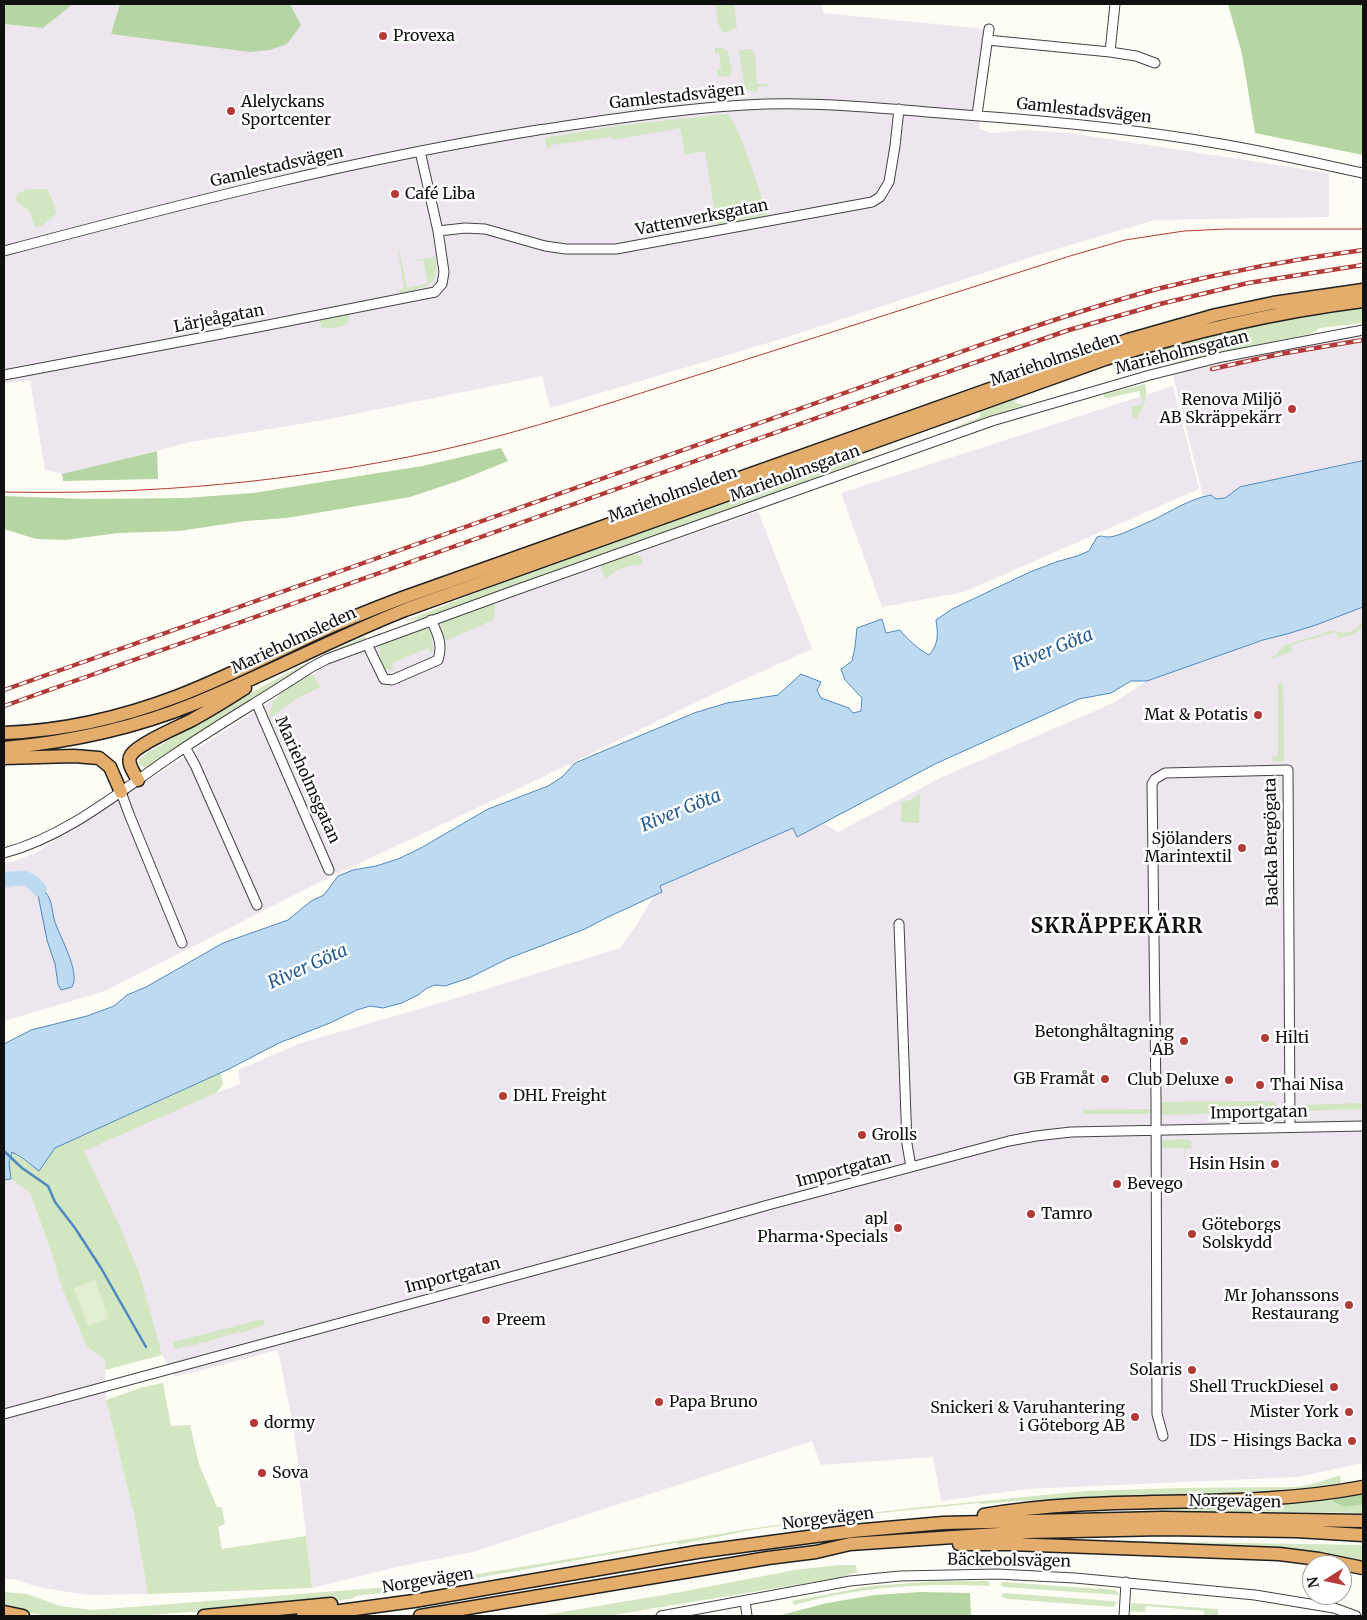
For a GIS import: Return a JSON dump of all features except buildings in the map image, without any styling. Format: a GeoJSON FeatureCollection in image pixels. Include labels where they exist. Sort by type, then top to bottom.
{"type":"FeatureCollection","features":[{"type":"Feature","properties":{"kind":"highway","name":"Marieholmsleden"},"geometry":{"type":"LineString","coordinates":[[4,734],[78,725],[108,718],[168,699],[218,679],[340,622],[402,598],[1128,340],[1235,311],[1302,298],[1363,290]]}},
{"type":"Feature","properties":{"kind":"highway","name":"Marieholmsleden"},"geometry":{"type":"LineString","coordinates":[[4,748],[34,745],[83,736],[153,718],[195,703],[405,610],[671,513],[1105,359],[1162,341],[1217,327],[1290,312],[1363,301]]}},
{"type":"Feature","properties":{"kind":"highway"},"geometry":{"type":"LineString","coordinates":[[138,780],[129,758],[133,753],[144,745],[202,715],[285,664]]}},
{"type":"Feature","properties":{"kind":"highway"},"geometry":{"type":"LineString","coordinates":[[4,758],[74,756],[99,758],[110,767],[121,792]]}},
{"type":"Feature","properties":{"kind":"highway"},"geometry":{"type":"LineString","coordinates":[[943,1522],[1009,1511],[1131,1502],[1280,1499],[1363,1487]]}},
{"type":"Feature","properties":{"kind":"highway","name":"Norgevägen"},"geometry":{"type":"LineString","coordinates":[[303,1616],[414,1601],[697,1552],[853,1531],[943,1522],[1163,1518],[1363,1521]]}},
{"type":"Feature","properties":{"kind":"highway","name":"Norgevägen"},"geometry":{"type":"LineString","coordinates":[[420,1616],[719,1566],[816,1552],[850,1544],[1028,1532],[1163,1529],[1296,1531],[1363,1535]]}},
{"type":"Feature","properties":{"kind":"highway"},"geometry":{"type":"LineString","coordinates":[[909,1540],[942,1544],[1009,1544],[1279,1554],[1319,1559],[1363,1568]]}},
{"type":"Feature","properties":{"kind":"highway"},"geometry":{"type":"LineString","coordinates":[[204,1616],[363,1601],[414,1601]]}},
{"type":"Feature","properties":{"kind":"highway"},"geometry":{"type":"LineString","coordinates":[[4,1612],[23,1616]]}},
{"type":"Feature","properties":{"kind":"street"},"geometry":{"type":"LineString","coordinates":[[1110,52],[1115,4]]}},
{"type":"Feature","properties":{"kind":"street"},"geometry":{"type":"LineString","coordinates":[[977,115],[988,29]]}},
{"type":"Feature","properties":{"kind":"street"},"geometry":{"type":"LineString","coordinates":[[988,40],[1110,52],[1136,56],[1155,63]]}},
{"type":"Feature","properties":{"kind":"street","name":"Gamlestadsvägen"},"geometry":{"type":"LineString","coordinates":[[4,251],[260,185],[420,151],[605,120],[709,108],[767,104],[812,104],[899,109],[1063,122],[1225,144],[1363,173]]}},
{"type":"Feature","properties":{"kind":"street","name":"Vattenverksgatan"},"geometry":{"type":"LineString","coordinates":[[438,230],[485,229],[544,246],[566,249],[616,249],[872,202],[880,197],[889,182],[899,109]]}},
{"type":"Feature","properties":{"kind":"street"},"geometry":{"type":"LineString","coordinates":[[420,151],[438,230]]}},
{"type":"Feature","properties":{"kind":"street","name":"Lärjeågatan"},"geometry":{"type":"LineString","coordinates":[[4,375],[430,294],[439,289],[444,272],[438,230]]}},
{"type":"Feature","properties":{"kind":"street","name":"Marieholmsgatan"},"geometry":{"type":"LineString","coordinates":[[4,853],[53,833],[76,821],[185,747],[256,702],[319,664],[367,644],[992,420],[1222,357],[1363,330]]}},
{"type":"Feature","properties":{"kind":"street"},"geometry":{"type":"LineString","coordinates":[[367,644],[384,679],[392,680],[438,660],[441,652],[439,637],[431,620]]}},
{"type":"Feature","properties":{"kind":"street","name":"Marieholmsgatan"},"geometry":{"type":"LineString","coordinates":[[256,702],[329,870]]}},
{"type":"Feature","properties":{"kind":"street"},"geometry":{"type":"LineString","coordinates":[[185,747],[195,765],[257,905]]}},
{"type":"Feature","properties":{"kind":"street","name":"Backa Bergögata"},"geometry":{"type":"LineString","coordinates":[[1155,1130],[1152,784],[1155,779],[1165,773],[1288,770],[1290,1127]]}},
{"type":"Feature","properties":{"kind":"street"},"geometry":{"type":"LineString","coordinates":[[121,792],[182,943]]}},
{"type":"Feature","properties":{"kind":"street","name":"Importgatan"},"geometry":{"type":"LineString","coordinates":[[899,924],[907,1144],[911,1167]]}},
{"type":"Feature","properties":{"kind":"street","name":"Importgatan"},"geometry":{"type":"LineString","coordinates":[[4,1414],[988,1146],[1036,1136],[1071,1132],[1363,1126]]}},
{"type":"Feature","properties":{"kind":"street"},"geometry":{"type":"LineString","coordinates":[[1155,1130],[1157,1414],[1163,1436]]}},
{"type":"Feature","properties":{"kind":"street","name":"Bäckebolsvägen"},"geometry":{"type":"LineString","coordinates":[[661,1616],[850,1581],[900,1576],[999,1574],[1126,1582],[1246,1594],[1334,1608],[1356,1616]]}},
{"type":"Feature","properties":{"kind":"street"},"geometry":{"type":"LineString","coordinates":[[1124,1616],[1126,1582]]}},
{"type":"Feature","properties":{"kind":"street"},"geometry":{"type":"LineString","coordinates":[[744,1601],[747,1616]]}},
{"type":"Feature","properties":{"kind":"shaded area"},"geometry":{"type":"Polygon","coordinates":[[[73,4],[120,4],[112,34],[300,25],[290,4],[823,4],[823,13],[986,29],[979,129],[991,133],[1024,130],[1070,133],[1329,173],[1329,217],[1155,220],[1057,249],[778,340],[550,408],[542,376],[330,419],[191,442],[62,474],[45,470],[30,380],[4,384],[4,24],[43,28],[73,4]]]}},
{"type":"Feature","properties":{"kind":"shaded area"},"geometry":{"type":"Polygon","coordinates":[[[1363,332],[1363,461],[1240,487],[1225,498],[1216,499],[1211,495],[1203,496],[1172,372],[1255,353],[1363,332]]]}},
{"type":"Feature","properties":{"kind":"shaded area","name":"Renova Miljö AB Skräppekärr"},"geometry":{"type":"Polygon","coordinates":[[[1173,386],[1199,489],[964,592],[882,607],[841,493],[1173,386]]]}},
{"type":"Feature","properties":{"kind":"shaded area"},"geometry":{"type":"Polygon","coordinates":[[[758,511],[812,649],[736,683],[328,878],[105,991],[4,1021],[4,863],[15,861],[37,852],[335,660],[758,511]]]}},
{"type":"Feature","properties":{"kind":"shaded area"},"geometry":{"type":"Polygon","coordinates":[[[1363,607],[1363,1463],[1298,1477],[1027,1489],[941,1501],[933,1457],[821,1465],[812,1441],[473,1552],[401,1566],[312,1588],[294,1430],[278,1350],[175,1377],[157,1343],[140,1275],[83,1151],[203,1098],[240,1084],[238,1070],[301,1043],[620,948],[660,886],[793,828],[797,837],[823,823],[838,832],[942,777],[1113,703],[1147,681],[1263,640],[1316,625],[1363,607]]]}},
{"type":"Feature","properties":{"kind":"shaded area"},"geometry":{"type":"Polygon","coordinates":[[[11,1179],[30,1193],[62,1288],[87,1347],[105,1359],[106,1400],[134,1514],[148,1594],[87,1595],[37,1587],[14,1579],[4,1579],[4,1180],[11,1179]]]}},
{"type":"Feature","properties":{"kind":"green space"},"geometry":{"type":"Polygon","coordinates":[[[4,4],[73,4],[43,28],[4,24],[4,4]]]}},
{"type":"Feature","properties":{"kind":"green space"},"geometry":{"type":"Polygon","coordinates":[[[120,4],[290,4],[301,25],[287,44],[270,50],[250,52],[111,34],[120,4]]]}},
{"type":"Feature","properties":{"kind":"green space"},"geometry":{"type":"Polygon","coordinates":[[[716,4],[734,4],[737,27],[727,32],[722,32],[718,23],[716,4]]]}},
{"type":"Feature","properties":{"kind":"green space"},"geometry":{"type":"Polygon","coordinates":[[[1228,4],[1363,4],[1363,155],[1255,133],[1242,54],[1228,4]]]}},
{"type":"Feature","properties":{"kind":"green space"},"geometry":{"type":"Polygon","coordinates":[[[721,47],[728,51],[732,72],[729,76],[718,77],[717,70],[721,69],[719,53],[715,54],[715,48],[721,47]]]}},
{"type":"Feature","properties":{"kind":"green space"},"geometry":{"type":"Polygon","coordinates":[[[752,49],[755,56],[757,84],[769,84],[768,86],[757,87],[757,92],[745,89],[739,50],[752,49]]]}},
{"type":"Feature","properties":{"kind":"green space"},"geometry":{"type":"Polygon","coordinates":[[[727,114],[737,129],[748,157],[765,206],[767,215],[764,217],[717,225],[705,151],[685,155],[680,128],[612,140],[612,137],[551,145],[551,148],[547,149],[545,138],[615,126],[727,114]]]}},
{"type":"Feature","properties":{"kind":"green space"},"geometry":{"type":"Polygon","coordinates":[[[27,189],[48,189],[57,213],[43,225],[35,228],[30,212],[16,201],[17,194],[27,189]]]}},
{"type":"Feature","properties":{"kind":"green space"},"geometry":{"type":"Polygon","coordinates":[[[398,250],[407,288],[428,283],[423,260],[416,260],[435,257],[436,267],[433,280],[423,287],[400,293],[399,290],[404,288],[398,250]]]}},
{"type":"Feature","properties":{"kind":"green space"},"geometry":{"type":"Polygon","coordinates":[[[1363,307],[1363,323],[1320,328],[1310,334],[1177,363],[1155,364],[1134,371],[1133,367],[1124,367],[1117,364],[1177,345],[1238,329],[1269,322],[1363,307]]]}},
{"type":"Feature","properties":{"kind":"green space"},"geometry":{"type":"Polygon","coordinates":[[[349,316],[349,322],[340,327],[321,327],[320,320],[349,316]]]}},
{"type":"Feature","properties":{"kind":"green space"},"geometry":{"type":"Polygon","coordinates":[[[1145,384],[1146,398],[1137,419],[1133,417],[1131,407],[1143,404],[1139,391],[1108,398],[1104,397],[1104,394],[1145,384]]]}},
{"type":"Feature","properties":{"kind":"green space"},"geometry":{"type":"Polygon","coordinates":[[[1019,395],[1020,397],[1015,401],[1016,403],[1025,405],[955,428],[980,417],[979,412],[865,452],[856,459],[858,461],[865,460],[426,618],[405,621],[557,561],[1019,395]]]}},
{"type":"Feature","properties":{"kind":"green space"},"geometry":{"type":"Polygon","coordinates":[[[501,448],[508,461],[461,480],[410,497],[287,518],[246,521],[179,531],[118,533],[65,540],[36,539],[4,529],[4,496],[86,499],[185,498],[253,493],[422,466],[501,448]]]}},
{"type":"Feature","properties":{"kind":"green space"},"geometry":{"type":"Polygon","coordinates":[[[157,451],[158,479],[63,481],[62,474],[157,451]]]}},
{"type":"Feature","properties":{"kind":"green space"},"geometry":{"type":"Polygon","coordinates":[[[632,554],[639,555],[643,560],[641,565],[622,568],[607,578],[603,574],[601,565],[632,554]]]}},
{"type":"Feature","properties":{"kind":"green space"},"geometry":{"type":"Polygon","coordinates":[[[494,603],[493,620],[445,640],[440,628],[442,622],[494,603]]]}},
{"type":"Feature","properties":{"kind":"green space"},"geometry":{"type":"Polygon","coordinates":[[[1363,621],[1363,628],[1351,635],[1338,638],[1336,632],[1291,645],[1292,651],[1271,658],[1285,645],[1331,631],[1343,633],[1352,631],[1363,621]]]}},
{"type":"Feature","properties":{"kind":"green space"},"geometry":{"type":"Polygon","coordinates":[[[420,629],[427,629],[431,633],[432,653],[428,648],[392,663],[392,670],[385,669],[380,656],[379,646],[420,629]]]}},
{"type":"Feature","properties":{"kind":"green space"},"geometry":{"type":"Polygon","coordinates":[[[366,636],[366,638],[304,667],[242,705],[152,765],[140,766],[140,758],[147,753],[254,691],[309,662],[366,636]]]}},
{"type":"Feature","properties":{"kind":"green space"},"geometry":{"type":"Polygon","coordinates":[[[310,674],[314,676],[321,687],[299,697],[270,718],[273,703],[283,691],[310,674]]]}},
{"type":"Feature","properties":{"kind":"green space"},"geometry":{"type":"Polygon","coordinates":[[[1280,682],[1283,684],[1284,761],[1280,762],[1273,761],[1272,757],[1278,756],[1278,684],[1280,682]]]}},
{"type":"Feature","properties":{"kind":"green space"},"geometry":{"type":"Polygon","coordinates":[[[920,794],[919,823],[901,822],[901,802],[910,800],[920,794]]]}},
{"type":"Feature","properties":{"kind":"green space"},"geometry":{"type":"Polygon","coordinates":[[[221,1073],[223,1085],[216,1093],[84,1151],[121,1229],[140,1275],[162,1355],[105,1370],[105,1359],[87,1347],[62,1288],[30,1193],[11,1179],[9,1163],[12,1152],[39,1171],[55,1148],[221,1073]]]}},
{"type":"Feature","properties":{"kind":"green space"},"geometry":{"type":"Polygon","coordinates":[[[1262,1101],[1276,1103],[1280,1110],[1160,1115],[1160,1102],[1262,1101]]]}},
{"type":"Feature","properties":{"kind":"green space"},"geometry":{"type":"Polygon","coordinates":[[[1363,1103],[1363,1109],[1301,1111],[1298,1110],[1296,1105],[1363,1103]]]}},
{"type":"Feature","properties":{"kind":"green space"},"geometry":{"type":"Polygon","coordinates":[[[1151,1109],[1151,1113],[1146,1114],[1083,1114],[1082,1110],[1151,1109]]]}},
{"type":"Feature","properties":{"kind":"green space"},"geometry":{"type":"Polygon","coordinates":[[[1186,1139],[1191,1141],[1192,1148],[1185,1149],[1185,1156],[1184,1148],[1161,1148],[1160,1155],[1162,1140],[1186,1139]]]}},
{"type":"Feature","properties":{"kind":"green space"},"geometry":{"type":"Polygon","coordinates":[[[95,1280],[109,1319],[88,1326],[74,1288],[95,1280]]]}},
{"type":"Feature","properties":{"kind":"green space"},"geometry":{"type":"Polygon","coordinates":[[[263,1319],[264,1325],[241,1333],[174,1349],[173,1342],[263,1319]]]}},
{"type":"Feature","properties":{"kind":"green space"},"geometry":{"type":"Polygon","coordinates":[[[163,1383],[171,1426],[190,1425],[199,1464],[217,1507],[222,1507],[225,1524],[218,1527],[222,1549],[306,1536],[312,1588],[148,1594],[134,1514],[106,1400],[143,1387],[163,1383]]]}},
{"type":"Feature","properties":{"kind":"green space"},"geometry":{"type":"Polygon","coordinates":[[[1340,1476],[1341,1482],[1338,1484],[1292,1489],[979,1503],[831,1518],[752,1530],[677,1545],[677,1543],[669,1544],[414,1589],[355,1596],[354,1598],[336,1601],[136,1616],[50,1616],[4,1607],[4,1592],[27,1594],[60,1606],[93,1610],[389,1587],[817,1519],[1086,1491],[1297,1487],[1340,1476]]]}},
{"type":"Feature","properties":{"kind":"green space"},"geometry":{"type":"Polygon","coordinates":[[[1363,1492],[1363,1505],[1344,1507],[1333,1502],[1335,1497],[1363,1492]]]}},
{"type":"Feature","properties":{"kind":"green space"},"geometry":{"type":"Polygon","coordinates":[[[1335,1497],[1335,1503],[1344,1507],[1363,1505],[1363,1513],[1136,1510],[1284,1504],[1335,1497]]]}},
{"type":"Feature","properties":{"kind":"green space"},"geometry":{"type":"Polygon","coordinates":[[[1126,1541],[1363,1545],[1363,1562],[1352,1561],[1352,1555],[1302,1555],[1302,1557],[1126,1543],[1126,1541]]]}},
{"type":"Feature","properties":{"kind":"green space"},"geometry":{"type":"Polygon","coordinates":[[[856,1565],[857,1572],[838,1578],[607,1616],[539,1616],[795,1570],[856,1565]]]}},
{"type":"Feature","properties":{"kind":"green space"},"geometry":{"type":"Polygon","coordinates":[[[940,1581],[988,1581],[990,1584],[989,1586],[940,1585],[866,1590],[794,1605],[792,1601],[871,1586],[940,1581]]]}},
{"type":"Feature","properties":{"kind":"green space"},"geometry":{"type":"Polygon","coordinates":[[[1002,1582],[1116,1590],[1119,1595],[1004,1587],[1000,1585],[1002,1582]]]}},
{"type":"Feature","properties":{"kind":"green space"},"geometry":{"type":"Polygon","coordinates":[[[921,1592],[970,1593],[971,1616],[778,1616],[827,1603],[875,1595],[921,1592]]]}},
{"type":"Feature","properties":{"kind":"green space"},"geometry":{"type":"Polygon","coordinates":[[[1004,1593],[1117,1602],[1113,1607],[1008,1599],[1002,1597],[1004,1593]]]}},
{"type":"Feature","properties":{"kind":"green space"},"geometry":{"type":"Polygon","coordinates":[[[1131,1604],[1218,1609],[1218,1616],[1204,1616],[1204,1611],[1146,1606],[1145,1612],[1130,1611],[1131,1604]]]}},
{"type":"Feature","properties":{"kind":"water","name":"River Göta"},"geometry":{"type":"Polygon","coordinates":[[[1363,461],[1363,607],[1316,625],[1263,640],[1147,681],[1131,681],[1111,693],[1079,699],[935,764],[797,837],[793,828],[660,886],[662,892],[585,929],[507,959],[469,978],[445,986],[435,985],[427,988],[402,1003],[383,1008],[370,1006],[357,1010],[279,1043],[229,1069],[55,1148],[39,1171],[12,1152],[9,1163],[11,1179],[4,1180],[4,1044],[31,1030],[87,1016],[114,1006],[127,995],[146,987],[223,943],[288,920],[311,901],[324,895],[338,876],[353,870],[376,866],[398,859],[488,809],[548,786],[562,777],[575,763],[694,713],[727,703],[778,695],[801,674],[821,682],[817,690],[821,698],[849,708],[853,713],[861,711],[862,698],[845,680],[841,669],[852,661],[857,628],[882,619],[886,633],[900,630],[913,644],[929,655],[935,647],[937,639],[936,620],[952,609],[1030,572],[1089,551],[1097,537],[1112,537],[1123,533],[1188,502],[1203,497],[1211,495],[1216,499],[1225,498],[1240,487],[1363,461]]]}},
{"type":"Feature","properties":{"kind":"water"},"geometry":{"type":"Polygon","coordinates":[[[39,889],[46,893],[50,899],[54,919],[72,963],[74,980],[72,987],[61,990],[58,984],[38,895],[39,889]]]}},
{"type":"Feature","properties":{"kind":"waterway"},"geometry":{"type":"LineString","coordinates":[[4,880],[27,879],[39,889]]}},
{"type":"Feature","properties":{"kind":"waterway"},"geometry":{"type":"LineString","coordinates":[[4,1151],[22,1168],[48,1186],[55,1202],[75,1228],[101,1268],[146,1347]]}},
{"type":"Feature","properties":{"kind":"tram line"},"geometry":{"type":"LineString","coordinates":[[4,492],[167,489],[276,478],[383,462],[471,443],[539,425],[1125,240],[1184,231],[1226,229],[1363,229]]}},
{"type":"Feature","properties":{"kind":"railway"},"geometry":{"type":"LineString","coordinates":[[4,690],[983,344],[1070,315],[1157,289],[1208,277],[1285,262],[1363,250]]}},
{"type":"Feature","properties":{"kind":"railway"},"geometry":{"type":"LineString","coordinates":[[4,706],[1069,330],[1160,304],[1248,283],[1363,265]]}},
{"type":"Feature","properties":{"kind":"railway"},"geometry":{"type":"LineString","coordinates":[[1212,369],[1280,354],[1363,340]]}},
{"type":"Feature","properties":{"kind":"place","name":"Provexa"},"geometry":{"type":"Point","coordinates":[383,36]}},
{"type":"Feature","properties":{"kind":"place","name":"Alelyckans Sportcenter"},"geometry":{"type":"Point","coordinates":[231,111]}},
{"type":"Feature","properties":{"kind":"place","name":"Café Liba"},"geometry":{"type":"Point","coordinates":[395,194]}},
{"type":"Feature","properties":{"kind":"place","name":"Renova Miljö AB Skräppekärr"},"geometry":{"type":"Point","coordinates":[1292,409]}},
{"type":"Feature","properties":{"kind":"place","name":"Mat & Potatis"},"geometry":{"type":"Point","coordinates":[1258,715]}},
{"type":"Feature","properties":{"kind":"place","name":"Sjölanders Marintextil"},"geometry":{"type":"Point","coordinates":[1242,848]}},
{"type":"Feature","properties":{"kind":"place","name":"Hilti"},"geometry":{"type":"Point","coordinates":[1265,1038]}},
{"type":"Feature","properties":{"kind":"place","name":"Betonghåltagning AB"},"geometry":{"type":"Point","coordinates":[1184,1041]}},
{"type":"Feature","properties":{"kind":"place","name":"GB Framåt"},"geometry":{"type":"Point","coordinates":[1105,1079]}},
{"type":"Feature","properties":{"kind":"place","name":"Club Deluxe"},"geometry":{"type":"Point","coordinates":[1229,1080]}},
{"type":"Feature","properties":{"kind":"place","name":"Thai Nisa"},"geometry":{"type":"Point","coordinates":[1260,1085]}},
{"type":"Feature","properties":{"kind":"place","name":"DHL Freight"},"geometry":{"type":"Point","coordinates":[503,1096]}},
{"type":"Feature","properties":{"kind":"place","name":"Grolls"},"geometry":{"type":"Point","coordinates":[862,1135]}},
{"type":"Feature","properties":{"kind":"place","name":"Hsin Hsin"},"geometry":{"type":"Point","coordinates":[1275,1164]}},
{"type":"Feature","properties":{"kind":"place","name":"Bevego"},"geometry":{"type":"Point","coordinates":[1117,1184]}},
{"type":"Feature","properties":{"kind":"place","name":"Tamro"},"geometry":{"type":"Point","coordinates":[1031,1214]}},
{"type":"Feature","properties":{"kind":"place","name":"apl Pharma•Specials"},"geometry":{"type":"Point","coordinates":[898,1228]}},
{"type":"Feature","properties":{"kind":"place","name":"Göteborgs Solskydd"},"geometry":{"type":"Point","coordinates":[1192,1234]}},
{"type":"Feature","properties":{"kind":"place","name":"Mr Johanssons Restaurang"},"geometry":{"type":"Point","coordinates":[1349,1305]}},
{"type":"Feature","properties":{"kind":"place","name":"Preem"},"geometry":{"type":"Point","coordinates":[486,1320]}},
{"type":"Feature","properties":{"kind":"place","name":"Solaris"},"geometry":{"type":"Point","coordinates":[1192,1370]}},
{"type":"Feature","properties":{"kind":"place","name":"Shell TruckDiesel"},"geometry":{"type":"Point","coordinates":[1334,1387]}},
{"type":"Feature","properties":{"kind":"place","name":"Papa Bruno"},"geometry":{"type":"Point","coordinates":[659,1402]}},
{"type":"Feature","properties":{"kind":"place","name":"Mister York"},"geometry":{"type":"Point","coordinates":[1349,1412]}},
{"type":"Feature","properties":{"kind":"place","name":"Snickeri & Varuhantering i Göteborg AB"},"geometry":{"type":"Point","coordinates":[1135,1417]}},
{"type":"Feature","properties":{"kind":"place","name":"dormy"},"geometry":{"type":"Point","coordinates":[254,1423]}},
{"type":"Feature","properties":{"kind":"place","name":"IDS - Hisings Backa"},"geometry":{"type":"Point","coordinates":[1352,1441]}},
{"type":"Feature","properties":{"kind":"place","name":"Sova"},"geometry":{"type":"Point","coordinates":[262,1473]}},
{"type":"Feature","properties":{"kind":"district","name":"SKRÄPPEKÄRR"},"geometry":{"type":"Point","coordinates":[1117,927]}}]}
